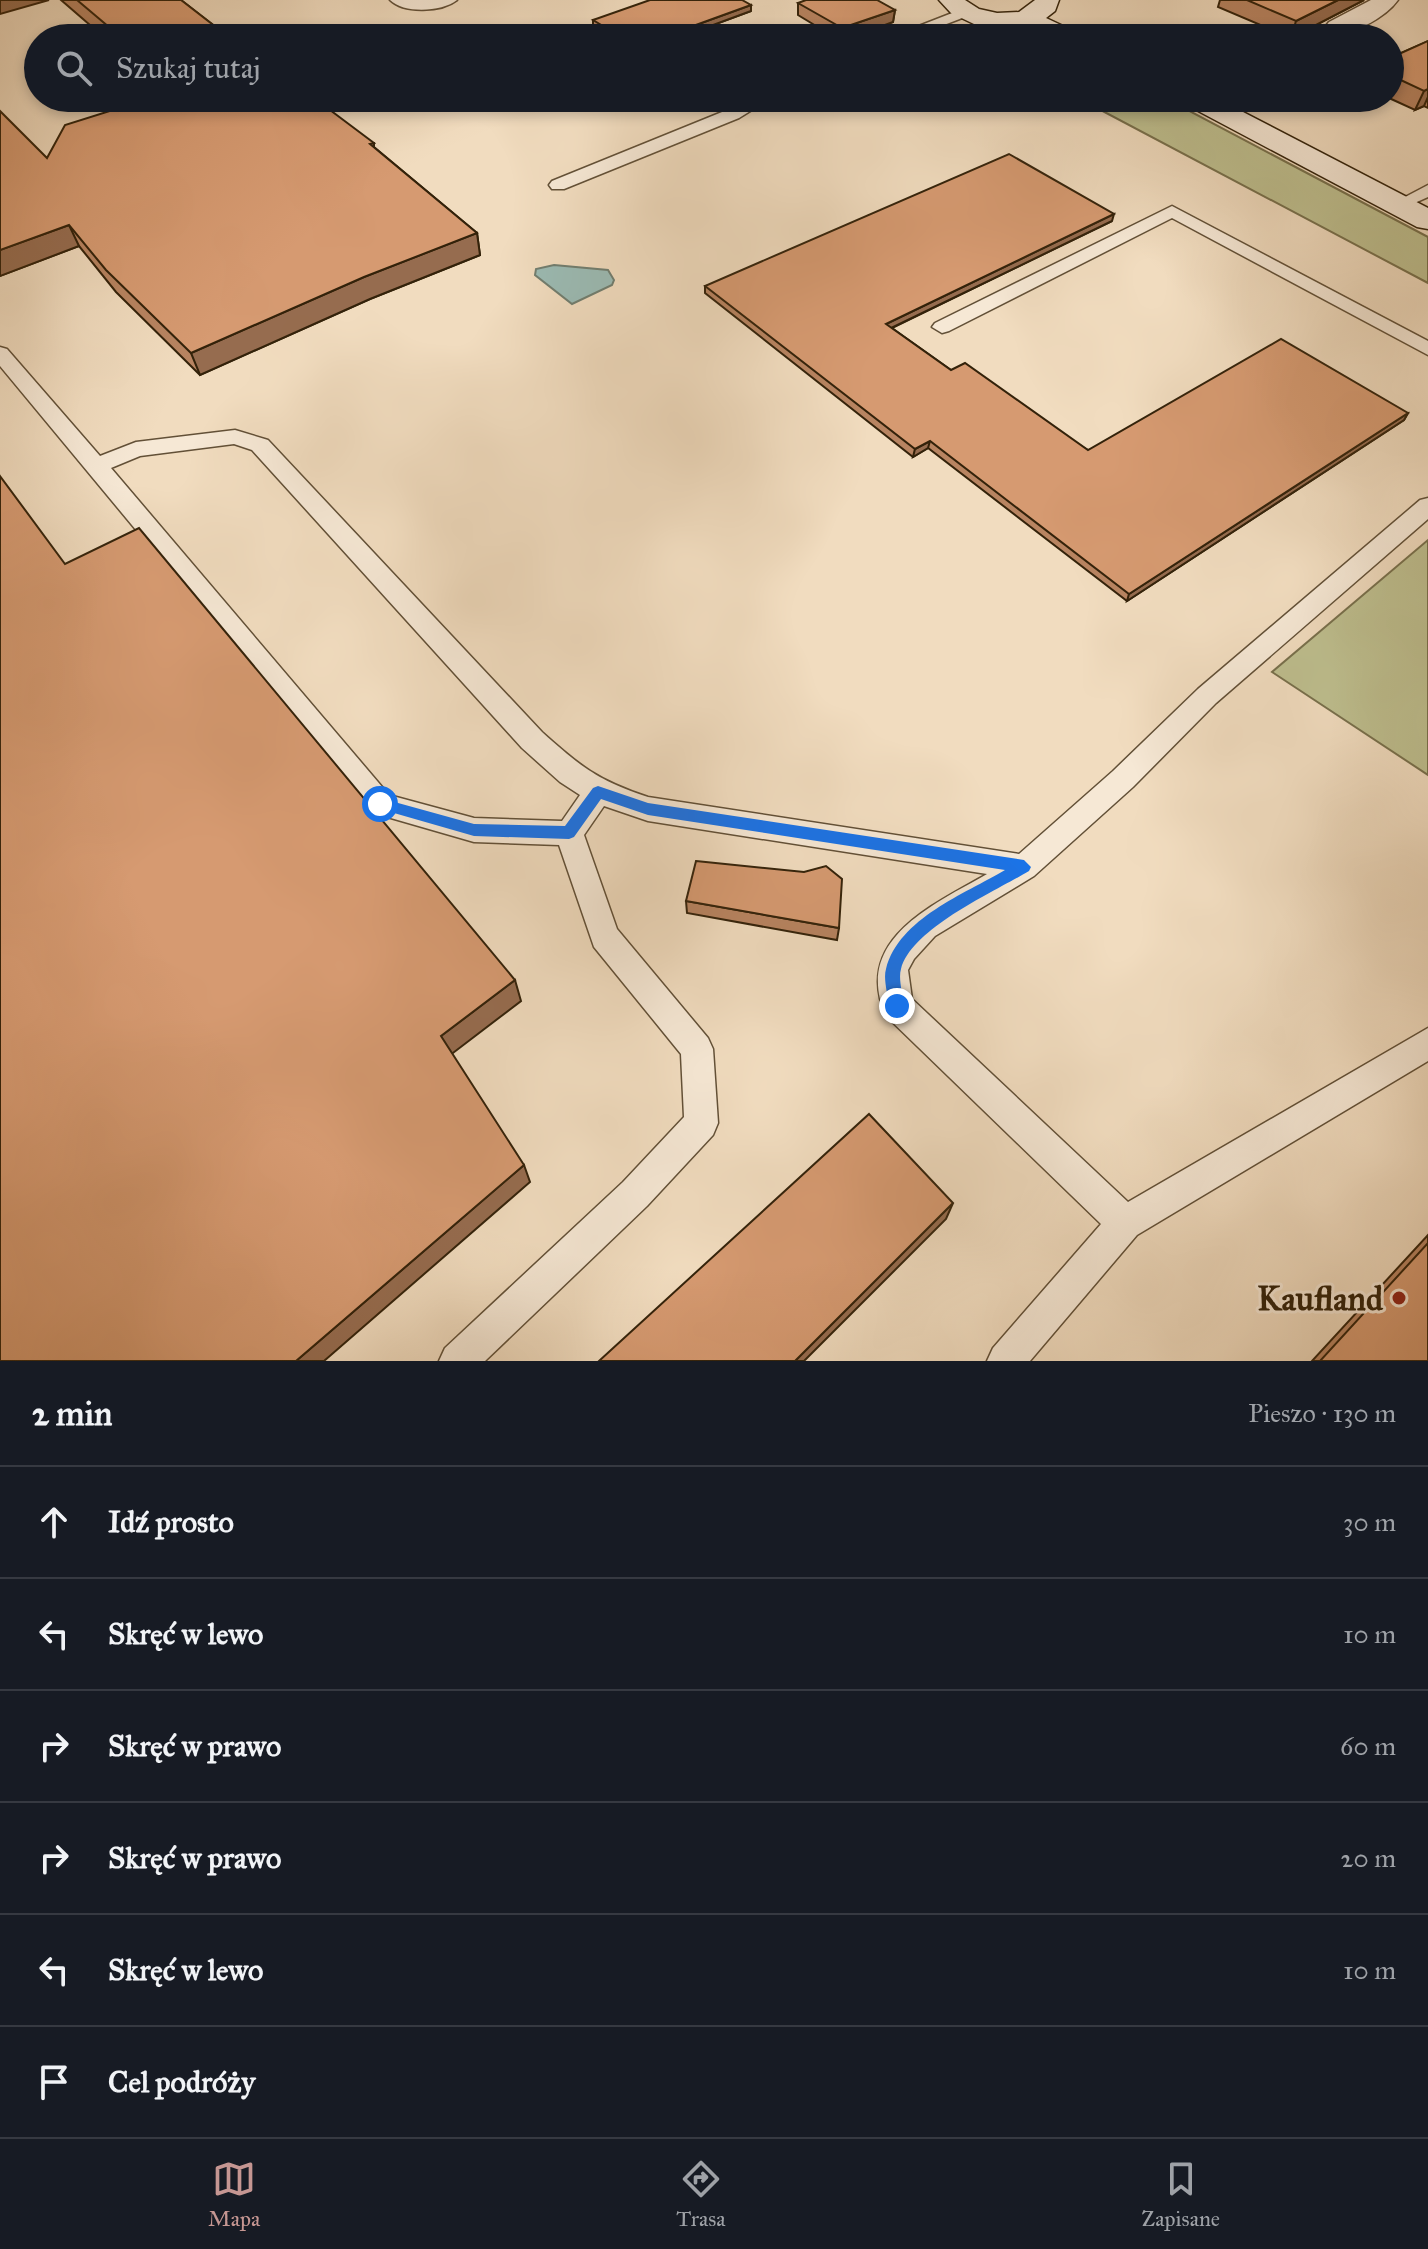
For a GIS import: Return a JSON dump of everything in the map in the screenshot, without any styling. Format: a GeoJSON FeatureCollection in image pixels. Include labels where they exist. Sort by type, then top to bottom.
{"type":"FeatureCollection","features":[{"type":"Feature","properties":{"kind":"street"},"geometry":{"type":"LineString","coordinates":[[958,6],[988,19],[1026,18],[1042,11],[1047,0]]}},
{"type":"Feature","properties":{"kind":"street"},"geometry":{"type":"LineString","coordinates":[[1344,24],[1386,0]]}},
{"type":"Feature","properties":{"kind":"street"},"geometry":{"type":"LineString","coordinates":[[1026,18],[1038,24]]}},
{"type":"Feature","properties":{"kind":"street"},"geometry":{"type":"LineString","coordinates":[[1222,112],[1428,220]]}},
{"type":"Feature","properties":{"kind":"lane"},"geometry":{"type":"LineString","coordinates":[[397,0],[407,6],[450,0]]}},
{"type":"Feature","properties":{"kind":"lane"},"geometry":{"type":"LineString","coordinates":[[923,24],[958,6]]}},
{"type":"Feature","properties":{"kind":"lane"},"geometry":{"type":"LineString","coordinates":[[558,185],[737,112]]}},
{"type":"Feature","properties":{"kind":"lane"},"geometry":{"type":"LineString","coordinates":[[1399,205],[1428,190]]}},
{"type":"Feature","properties":{"kind":"lane"},"geometry":{"type":"LineString","coordinates":[[942,327],[1172,211],[1428,349]]}},
{"type":"Feature","properties":{"kind":"lane"},"geometry":{"type":"LineString","coordinates":[[0,353],[380,804],[474,830],[569,833]]}},
{"type":"Feature","properties":{"kind":"lane"},"geometry":{"type":"LineString","coordinates":[[96,466],[136,449],[235,437],[260,445],[532,740],[570,774],[598,792],[648,809],[1024,867]]}},
{"type":"Feature","properties":{"kind":"lane"},"geometry":{"type":"LineString","coordinates":[[1125,1223],[897,1006],[893,970],[903,949],[924,926],[1024,867],[1123,779],[1207,696],[1428,506]]}},
{"type":"Feature","properties":{"kind":"lane"},"geometry":{"type":"LineString","coordinates":[[569,833],[598,792]]}},
{"type":"Feature","properties":{"kind":"lane"},"geometry":{"type":"LineString","coordinates":[[458,1361],[635,1194],[701,1123],[697,1049],[605,937],[569,833]]}},
{"type":"Feature","properties":{"kind":"lane"},"geometry":{"type":"LineString","coordinates":[[1006,1361],[1125,1223],[1428,1043]]}},
{"type":"Feature","properties":{"kind":"green space"},"geometry":{"type":"Polygon","coordinates":[[[1104,112],[1191,112],[1428,237],[1428,283],[1104,112]]]}},
{"type":"Feature","properties":{"kind":"green space"},"geometry":{"type":"Polygon","coordinates":[[[1428,540],[1428,775],[1272,672],[1428,540]]]}},
{"type":"Feature","properties":{"kind":"water"},"geometry":{"type":"Polygon","coordinates":[[[554,265],[608,270],[614,280],[612,285],[572,304],[535,275],[536,269],[554,265]]]}},
{"type":"Feature","properties":{"kind":"building"},"geometry":{"type":"Polygon","coordinates":[[[77,0],[181,0],[212,24],[105,24],[77,0]]]}},
{"type":"Feature","properties":{"kind":"building"},"geometry":{"type":"Polygon","coordinates":[[[650,0],[742,0],[751,5],[699,24],[600,24],[593,20],[650,0]]]}},
{"type":"Feature","properties":{"kind":"building"},"geometry":{"type":"Polygon","coordinates":[[[806,0],[877,0],[895,10],[854,24],[835,24],[798,3],[806,0]]]}},
{"type":"Feature","properties":{"kind":"building"},"geometry":{"type":"Polygon","coordinates":[[[1247,0],[1338,0],[1296,21],[1247,0]]]}},
{"type":"Feature","properties":{"kind":"building"},"geometry":{"type":"Polygon","coordinates":[[[1428,41],[1428,89],[1424,91],[1404,82],[1404,52],[1428,41]]]}},
{"type":"Feature","properties":{"kind":"building"},"geometry":{"type":"Polygon","coordinates":[[[0,111],[47,158],[65,125],[106,112],[333,112],[374,143],[370,144],[477,233],[364,277],[191,353],[106,270],[69,225],[0,250],[0,111]]]}},
{"type":"Feature","properties":{"kind":"building"},"geometry":{"type":"Polygon","coordinates":[[[1009,154],[1114,214],[886,324],[951,370],[965,363],[1088,450],[1281,339],[1408,413],[1129,594],[930,441],[915,449],[705,286],[1009,154]]]}},
{"type":"Feature","properties":{"kind":"building"},"geometry":{"type":"Polygon","coordinates":[[[0,476],[65,564],[139,528],[515,980],[441,1036],[524,1165],[296,1361],[0,1361],[0,476]]]}},
{"type":"Feature","properties":{"kind":"building"},"geometry":{"type":"Polygon","coordinates":[[[696,861],[804,872],[826,866],[842,879],[839,928],[686,901],[696,861]]]}},
{"type":"Feature","properties":{"kind":"building"},"geometry":{"type":"Polygon","coordinates":[[[869,1114],[953,1203],[795,1361],[599,1361],[869,1114]]]}},
{"type":"Feature","properties":{"kind":"building","name":"Kaufland"},"geometry":{"type":"Polygon","coordinates":[[[1428,1243],[1428,1361],[1320,1361],[1428,1243]]]}},
{"type":"Feature","properties":{"kind":"place","name":"Kaufland"},"geometry":{"type":"Point","coordinates":[1399,1298]}},
{"type":"Feature","properties":{"kind":"route"},"geometry":{"type":"LineString","coordinates":[[380,804],[474,830],[569,833],[598,792],[648,809],[1024,867],[924,926],[903,949],[893,970],[897,1006]]}}]}
